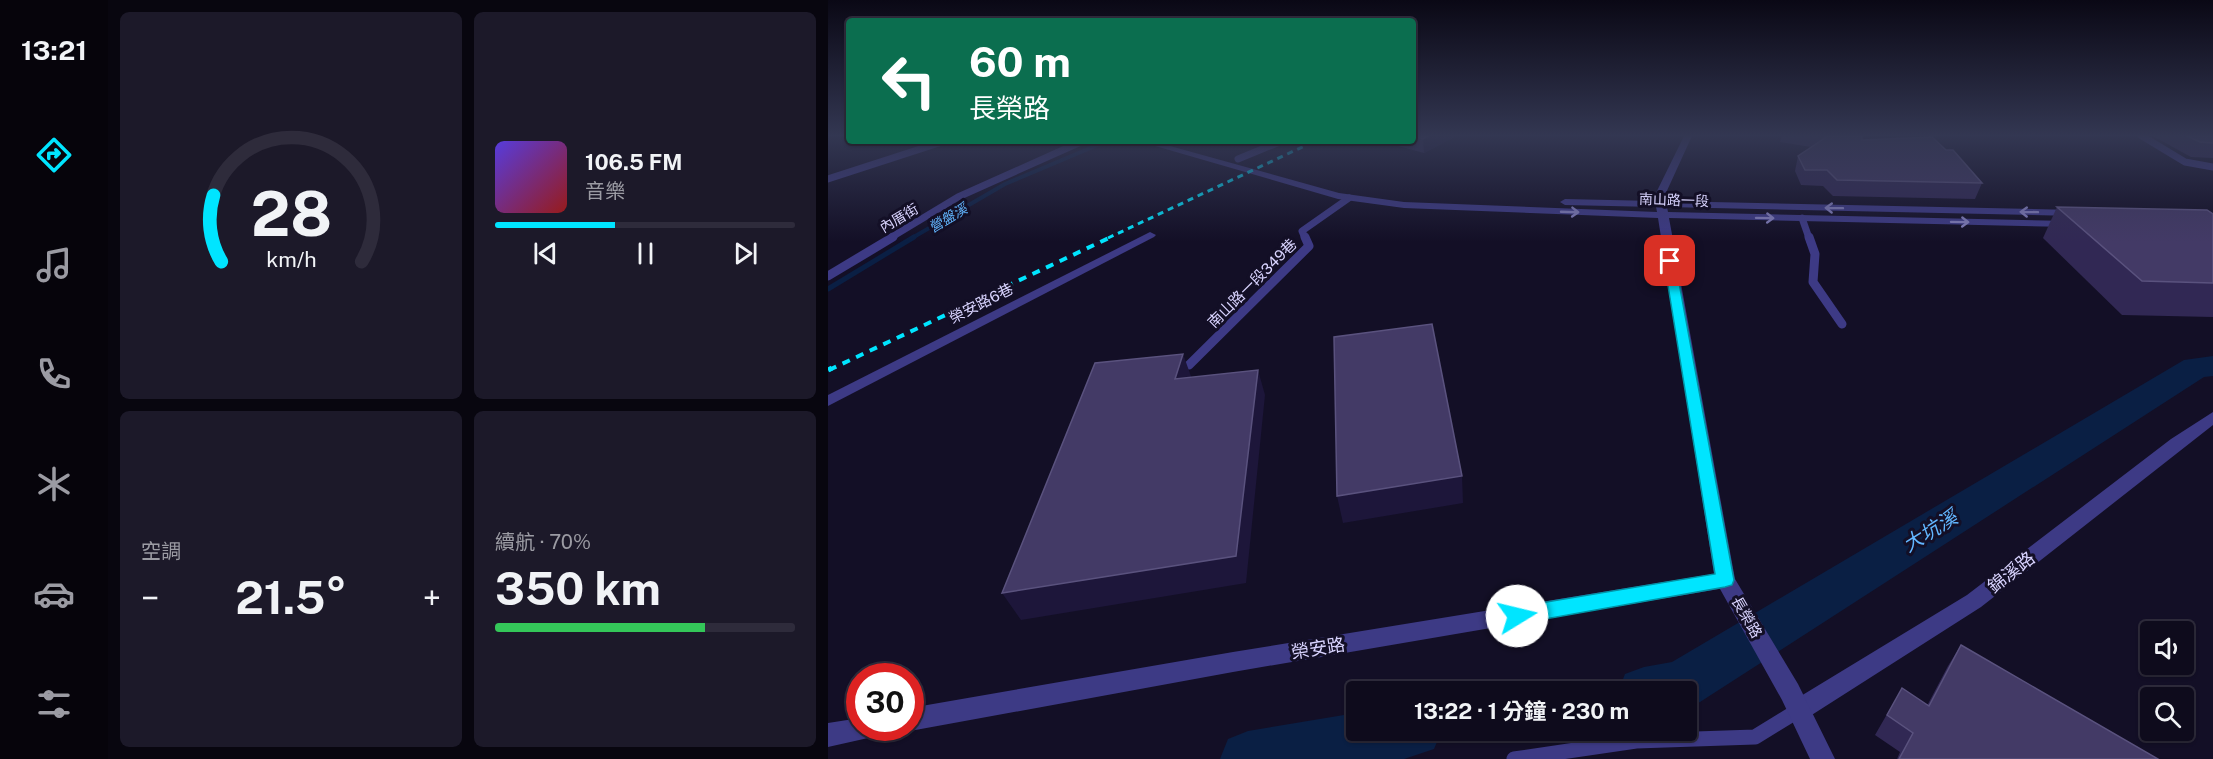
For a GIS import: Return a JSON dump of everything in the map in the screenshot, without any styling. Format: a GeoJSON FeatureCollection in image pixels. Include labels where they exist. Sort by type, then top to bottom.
{"type":"FeatureCollection","features":[{"type":"Feature","properties":{"kind":"street","name":"南山路一段"},"geometry":{"type":"LineString","coordinates":[[1252,171],[1349,198],[1404,205],[1661,209],[2084,219],[1802,218],[1661,209],[1447,200],[1402,196],[1329,184],[1283,171]]}},
{"type":"Feature","properties":{"kind":"street"},"geometry":{"type":"LineString","coordinates":[[1661,209],[1660,195],[1671,171]]}},
{"type":"Feature","properties":{"kind":"street","name":"長榮路"},"geometry":{"type":"LineString","coordinates":[[1661,209],[1725,580],[1795,701],[1823,759]]}},
{"type":"Feature","properties":{"kind":"street","name":"榮安路6巷"},"geometry":{"type":"LineString","coordinates":[[828,400],[1150,235]]}},
{"type":"Feature","properties":{"kind":"street","name":"錦溪路"},"geometry":{"type":"LineString","coordinates":[[1795,701],[1974,601],[2177,442],[2213,417]]}},
{"type":"Feature","properties":{"kind":"street","name":"榮安路"},"geometry":{"type":"LineString","coordinates":[[924,717],[1233,662],[1725,580]]}},
{"type":"Feature","properties":{"kind":"street"},"geometry":{"type":"LineString","coordinates":[[828,735],[846,732]]}},
{"type":"Feature","properties":{"kind":"lane"},"geometry":{"type":"LineString","coordinates":[[828,179],[851,171]]}},
{"type":"Feature","properties":{"kind":"lane","name":"內厝街"},"geometry":{"type":"LineString","coordinates":[[828,276],[958,198],[1016,171]]}},
{"type":"Feature","properties":{"kind":"lane","name":"南山路一段349巷"},"geometry":{"type":"LineString","coordinates":[[1189,365],[1309,246],[1302,231],[1349,198]]}},
{"type":"Feature","properties":{"kind":"lane"},"geometry":{"type":"LineString","coordinates":[[1802,218],[1815,255],[1813,282],[1842,324]]}},
{"type":"Feature","properties":{"kind":"lane"},"geometry":{"type":"LineString","coordinates":[[1514,759],[1636,741],[1755,737],[1795,701]]}},
{"type":"Feature","properties":{"kind":"building"},"geometry":{"type":"Polygon","coordinates":[[[1828,171],[1972,171],[1982,183],[1837,180],[1828,171]]]}},
{"type":"Feature","properties":{"kind":"building"},"geometry":{"type":"Polygon","coordinates":[[[2057,207],[2207,210],[2213,214],[2213,283],[2142,281],[2057,207]]]}},
{"type":"Feature","properties":{"kind":"building"},"geometry":{"type":"Polygon","coordinates":[[[1432,324],[1462,476],[1337,496],[1334,337],[1432,324]]]}},
{"type":"Feature","properties":{"kind":"building"},"geometry":{"type":"Polygon","coordinates":[[[1183,354],[1175,379],[1258,370],[1236,556],[1002,593],[1095,363],[1183,354]]]}},
{"type":"Feature","properties":{"kind":"building"},"geometry":{"type":"Polygon","coordinates":[[[1961,645],[2158,759],[1899,759],[1913,733],[1887,715],[1902,688],[1929,706],[1961,645]]]}},
{"type":"Feature","properties":{"kind":"waterway","name":"營盤溪"},"geometry":{"type":"LineString","coordinates":[[912,238],[1005,184],[1035,171]]}},
{"type":"Feature","properties":{"kind":"waterway","name":"營盤溪"},"geometry":{"type":"LineString","coordinates":[[828,289],[914,237]]}},
{"type":"Feature","properties":{"kind":"waterway","name":"大坑溪"},"geometry":{"type":"LineString","coordinates":[[1687,681],[2196,367],[2213,366]]}},
{"type":"Feature","properties":{"kind":"waterway","name":"大坑溪"},"geometry":{"type":"LineString","coordinates":[[1248,759],[1352,741]]}},
{"type":"Feature","properties":{"kind":"railway"},"geometry":{"type":"LineString","coordinates":[[1108,238],[1250,171]]}},
{"type":"Feature","properties":{"kind":"railway"},"geometry":{"type":"LineString","coordinates":[[829,370],[1111,237]]}},
{"type":"Feature","properties":{"kind":"railway"},"geometry":{"type":"LineString","coordinates":[[828,370],[832,368]]}},
{"type":"Feature","properties":{"kind":"route"},"geometry":{"type":"LineString","coordinates":[[1517,616],[1725,580],[1670,261]]}}]}
